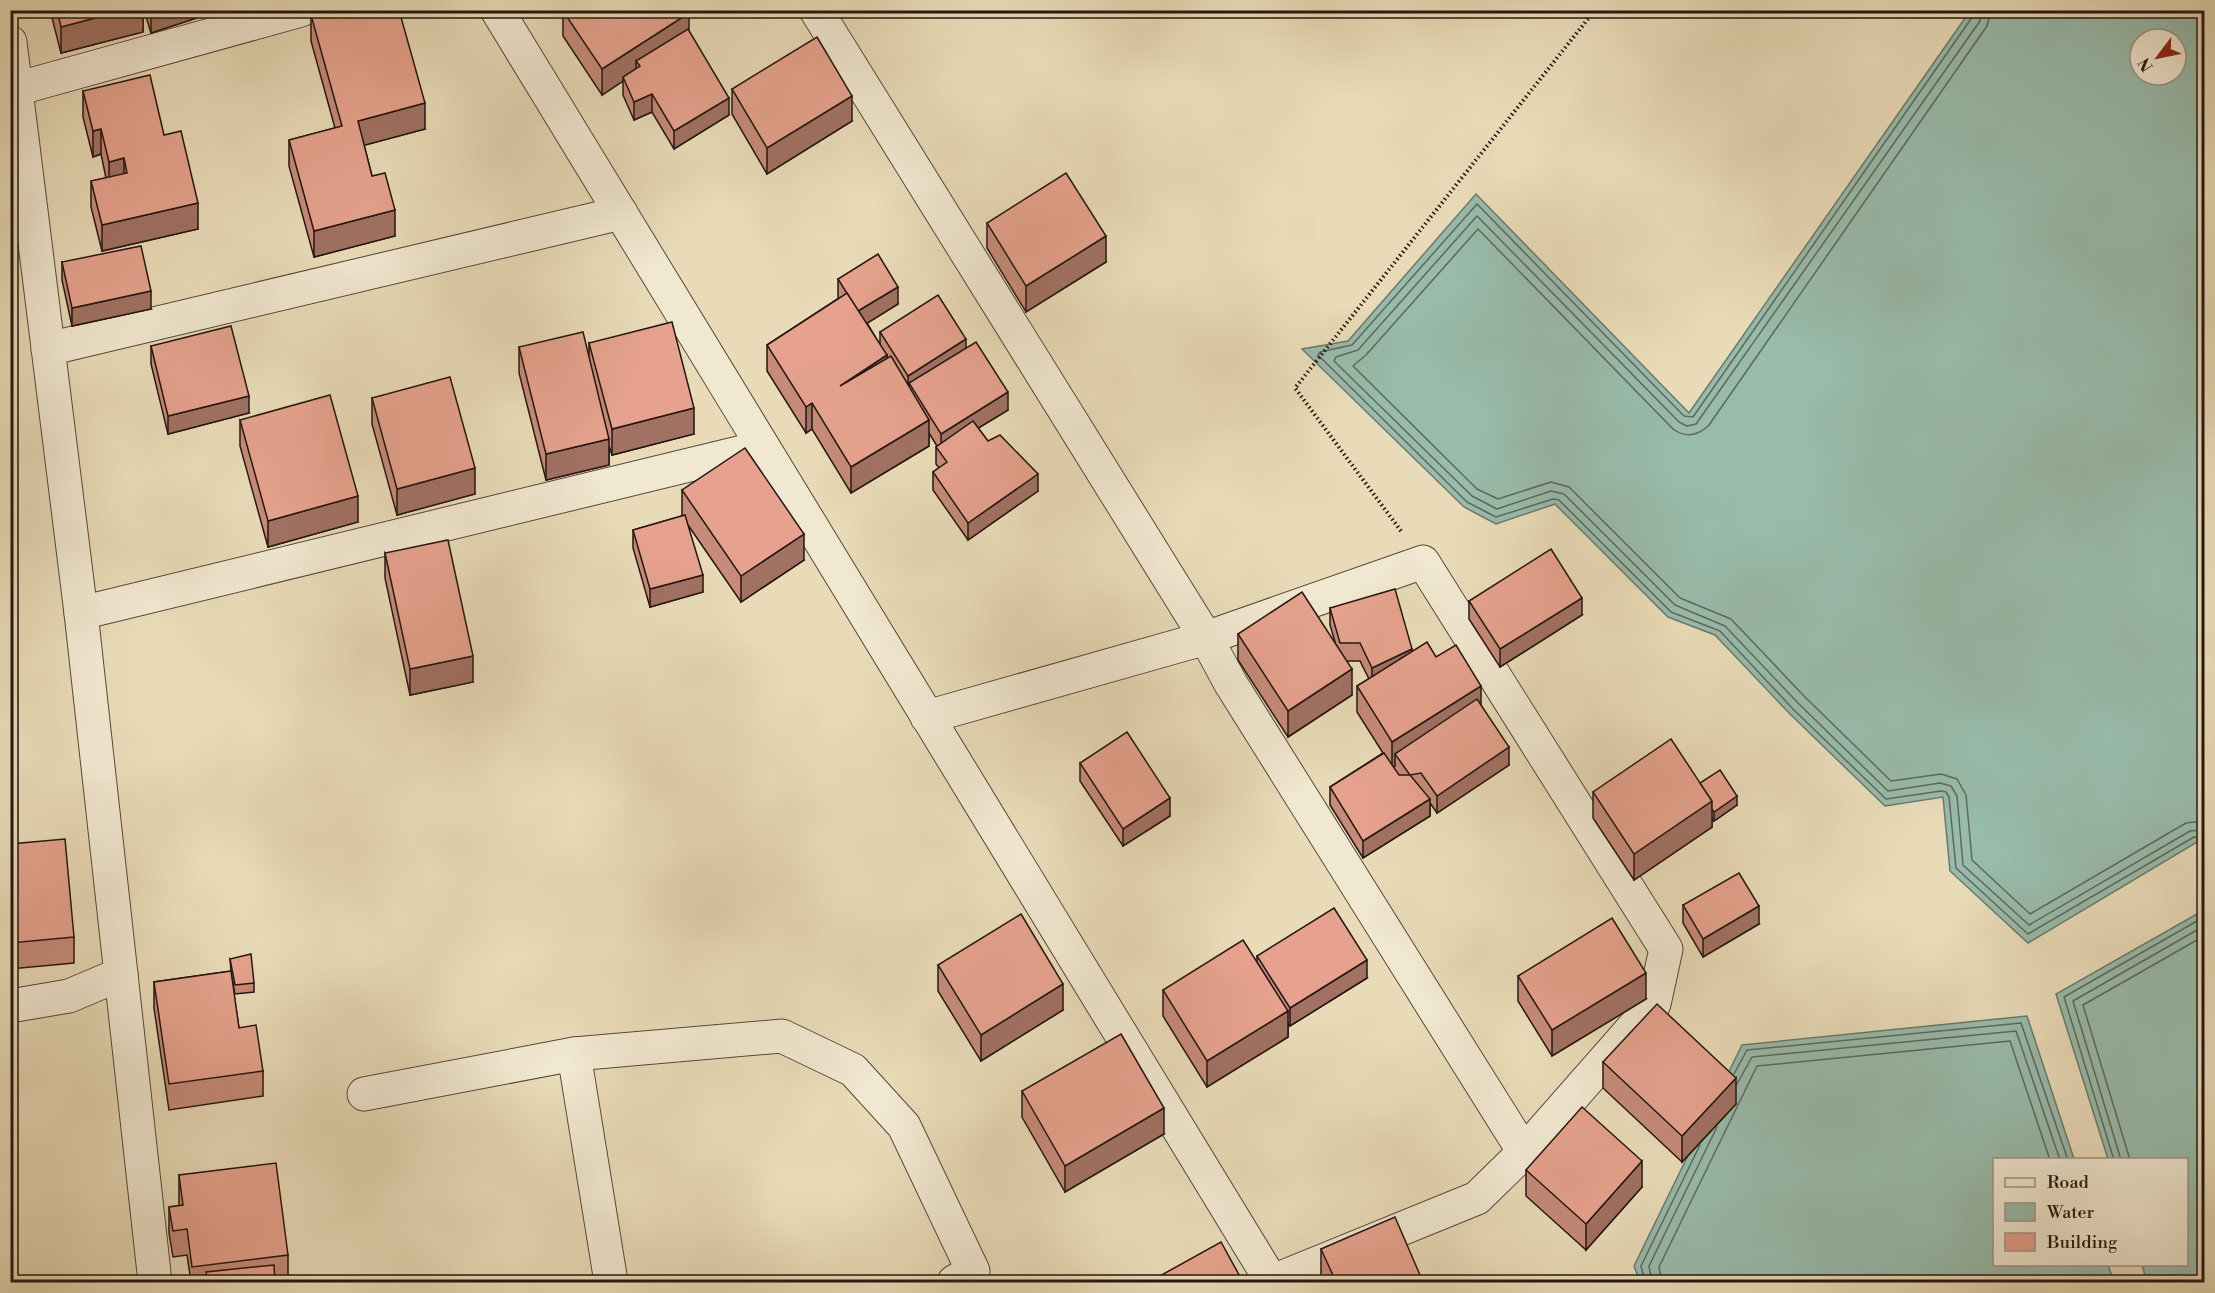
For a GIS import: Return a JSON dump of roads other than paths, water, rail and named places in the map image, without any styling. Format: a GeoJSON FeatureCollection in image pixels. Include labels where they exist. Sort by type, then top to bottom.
{"type":"FeatureCollection","features":[{"type":"Feature","properties":{"kind":"street"},"geometry":{"type":"LineString","coordinates":[[16,89],[301,10]]}},
{"type":"Feature","properties":{"kind":"street"},"geometry":{"type":"LineString","coordinates":[[497,10],[927,717],[1272,1282],[1477,1198],[1524,1152],[1654,1004],[1666,949],[1423,562],[1206,638],[927,717]]}},
{"type":"Feature","properties":{"kind":"street"},"geometry":{"type":"LineString","coordinates":[[816,10],[1206,638],[1231,684],[1524,1152]]}},
{"type":"Feature","properties":{"kind":"street"},"geometry":{"type":"LineString","coordinates":[[10,42],[81,613],[155,1282]]}},
{"type":"Feature","properties":{"kind":"street"},"geometry":{"type":"LineString","coordinates":[[48,349],[621,213]]}},
{"type":"Feature","properties":{"kind":"street"},"geometry":{"type":"LineString","coordinates":[[81,613],[763,447]]}},
{"type":"Feature","properties":{"kind":"street"},"geometry":{"type":"LineString","coordinates":[[10,1006],[69,996],[121,974]]}},
{"type":"Feature","properties":{"kind":"street"},"geometry":{"type":"LineString","coordinates":[[364,1094],[574,1054],[782,1036],[853,1070],[904,1126],[973,1270],[954,1282]]}},
{"type":"Feature","properties":{"kind":"street"},"geometry":{"type":"LineString","coordinates":[[574,1054],[611,1282]]}},
{"type":"Feature","properties":{"kind":"water"},"geometry":{"type":"Polygon","coordinates":[[[1970,11],[2204,11],[2204,844],[2197,842],[2028,943],[1950,871],[1943,797],[1885,806],[1789,713],[1715,635],[1668,617],[1555,504],[1496,524],[1464,507],[1302,349],[1348,341],[1476,194],[1689,413],[1970,11]]]}},
{"type":"Feature","properties":{"kind":"water"},"geometry":{"type":"Polygon","coordinates":[[[2204,910],[2204,1282],[2147,1282],[2142,1266],[2188,1266],[2188,1158],[2108,1158],[2056,994],[2204,910]]]}},
{"type":"Feature","properties":{"kind":"water"},"geometry":{"type":"Polygon","coordinates":[[[2027,1016],[2074,1158],[1993,1158],[1993,1266],[2108,1266],[2114,1282],[1640,1282],[1634,1266],[1742,1045],[2027,1016]]]}}]}
